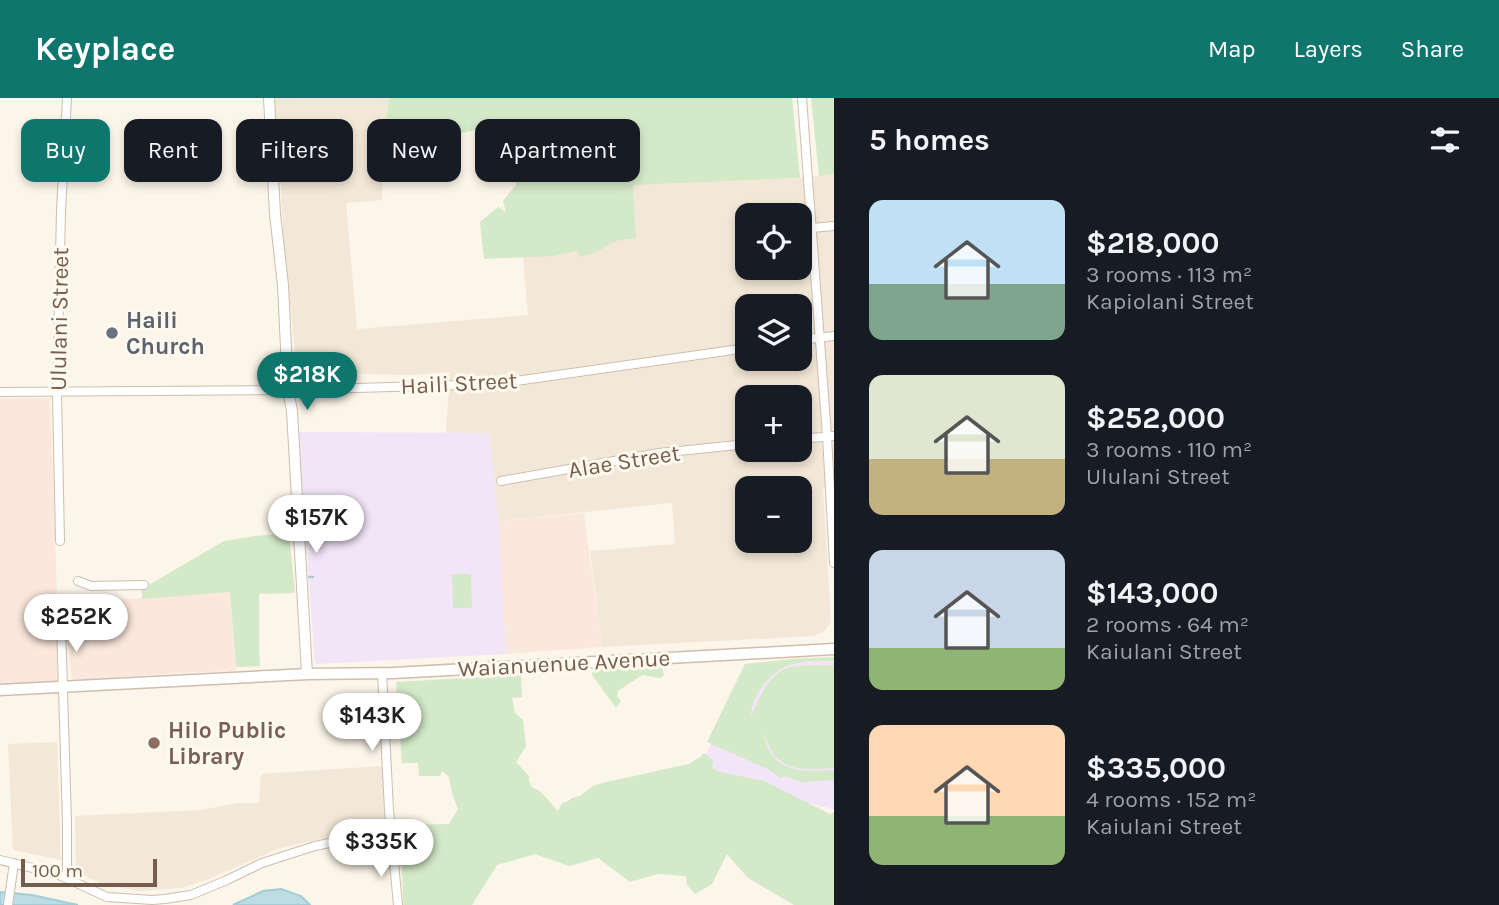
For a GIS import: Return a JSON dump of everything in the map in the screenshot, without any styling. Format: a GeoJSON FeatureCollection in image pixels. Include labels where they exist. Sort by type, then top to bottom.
{"type":"FeatureCollection","features":[{"type":"Feature","properties":{"kind":"main road","name":"Waianuenue Avenue"},"geometry":{"type":"LineString","coordinates":[[0,690],[834,649]]}},
{"type":"Feature","properties":{"kind":"street","name":"Ululani Street"},"geometry":{"type":"LineString","coordinates":[[60,541],[57,393],[61,211],[67,98]]}},
{"type":"Feature","properties":{"kind":"street"},"geometry":{"type":"LineString","coordinates":[[269,98],[275,214],[283,285],[288,390],[292,411],[307,674]]}},
{"type":"Feature","properties":{"kind":"street"},"geometry":{"type":"LineString","coordinates":[[802,98],[810,203]]}},
{"type":"Feature","properties":{"kind":"street"},"geometry":{"type":"LineString","coordinates":[[834,226],[812,228],[819,337],[831,436],[834,563]]}},
{"type":"Feature","properties":{"kind":"street"},"geometry":{"type":"LineString","coordinates":[[812,338],[834,336]]}},
{"type":"Feature","properties":{"kind":"street","name":"Haili Street"},"geometry":{"type":"LineString","coordinates":[[0,392],[288,390],[495,384],[735,350]]}},
{"type":"Feature","properties":{"kind":"street"},"geometry":{"type":"LineString","coordinates":[[812,438],[831,436]]}},
{"type":"Feature","properties":{"kind":"street","name":"Alae Street"},"geometry":{"type":"LineString","coordinates":[[500,481],[659,453],[735,445]]}},
{"type":"Feature","properties":{"kind":"street"},"geometry":{"type":"LineString","coordinates":[[78,581],[91,586],[144,585]]}},
{"type":"Feature","properties":{"kind":"street"},"geometry":{"type":"LineString","coordinates":[[61,623],[67,878]]}},
{"type":"Feature","properties":{"kind":"street"},"geometry":{"type":"LineString","coordinates":[[382,673],[398,905]]}},
{"type":"Feature","properties":{"kind":"street"},"geometry":{"type":"LineString","coordinates":[[0,860],[57,874],[107,897],[152,900],[191,895],[276,858],[315,846],[391,830]]}},
{"type":"Feature","properties":{"kind":"street"},"geometry":{"type":"LineString","coordinates":[[8,905],[14,863]]}},
{"type":"Feature","properties":{"kind":"shaded area"},"geometry":{"type":"Polygon","coordinates":[[[274,98],[389,98],[387,119],[367,119],[367,182],[382,182],[382,200],[346,203],[357,329],[528,315],[517,189],[800,178],[834,174],[834,484],[823,488],[831,622],[824,631],[814,636],[602,647],[590,551],[675,544],[672,503],[498,521],[489,434],[446,433],[450,372],[412,375],[297,372],[281,182],[353,182],[353,119],[276,119],[274,98]]]}},
{"type":"Feature","properties":{"kind":"shaded area"},"geometry":{"type":"Polygon","coordinates":[[[0,398],[50,398],[57,604],[230,592],[236,671],[72,680],[65,622],[57,619],[57,681],[0,688],[0,398]]]}},
{"type":"Feature","properties":{"kind":"shaded area"},"geometry":{"type":"Polygon","coordinates":[[[298,432],[489,433],[499,525],[506,654],[315,664],[298,432]]]}},
{"type":"Feature","properties":{"kind":"shaded area"},"geometry":{"type":"Polygon","coordinates":[[[584,513],[602,647],[506,654],[498,521],[584,513]]]}},
{"type":"Feature","properties":{"kind":"shaded area"},"geometry":{"type":"Polygon","coordinates":[[[834,660],[834,809],[695,778],[748,665],[834,660]]]}},
{"type":"Feature","properties":{"kind":"shaded area"},"geometry":{"type":"Polygon","coordinates":[[[57,742],[61,860],[13,850],[8,744],[57,742]]]}},
{"type":"Feature","properties":{"kind":"shaded area"},"geometry":{"type":"Polygon","coordinates":[[[382,766],[386,824],[277,849],[209,879],[181,888],[140,891],[100,883],[76,872],[75,816],[201,810],[238,803],[259,803],[261,774],[382,766]]]}},
{"type":"Feature","properties":{"kind":"green space"},"geometry":{"type":"Polygon","coordinates":[[[389,98],[792,98],[800,178],[633,185],[636,238],[616,241],[581,257],[576,251],[552,256],[484,259],[480,222],[498,207],[506,212],[503,201],[516,182],[640,182],[640,119],[475,119],[475,130],[461,133],[461,119],[387,119],[389,98]]]}},
{"type":"Feature","properties":{"kind":"green space"},"geometry":{"type":"Polygon","coordinates":[[[811,98],[834,98],[834,174],[819,176],[811,98]]]}},
{"type":"Feature","properties":{"kind":"green space"},"geometry":{"type":"Polygon","coordinates":[[[289,533],[295,593],[259,594],[260,666],[236,667],[230,592],[142,599],[142,589],[224,541],[289,533]]]}},
{"type":"Feature","properties":{"kind":"green space"},"geometry":{"type":"Polygon","coordinates":[[[452,574],[471,574],[472,608],[453,608],[452,574]]]}},
{"type":"Feature","properties":{"kind":"green space"},"geometry":{"type":"Polygon","coordinates":[[[834,657],[834,661],[794,663],[782,668],[768,679],[758,692],[751,716],[765,689],[781,671],[799,666],[834,665],[834,768],[803,769],[788,765],[773,753],[763,732],[767,746],[780,763],[799,770],[834,770],[834,780],[801,782],[784,776],[781,778],[768,769],[707,742],[745,664],[834,657]]]}},
{"type":"Feature","properties":{"kind":"green space"},"geometry":{"type":"Polygon","coordinates":[[[662,667],[664,675],[661,678],[642,675],[618,691],[617,696],[621,701],[616,708],[592,675],[593,670],[662,667]]]}},
{"type":"Feature","properties":{"kind":"green space"},"geometry":{"type":"Polygon","coordinates":[[[521,675],[522,697],[512,698],[515,713],[523,720],[526,746],[516,762],[529,776],[532,787],[541,792],[558,811],[562,803],[580,796],[593,786],[689,764],[704,753],[713,760],[712,768],[720,772],[764,781],[830,814],[834,812],[834,905],[794,905],[748,878],[727,854],[712,884],[695,894],[687,885],[686,876],[658,874],[630,882],[598,858],[569,866],[535,854],[497,865],[472,905],[403,905],[401,825],[449,824],[458,809],[449,777],[442,771],[440,776],[419,776],[418,763],[402,763],[396,682],[521,675]]]}},
{"type":"Feature","properties":{"kind":"water"},"geometry":{"type":"Polygon","coordinates":[[[281,889],[301,896],[310,905],[233,905],[263,891],[281,889]]]}},
{"type":"Feature","properties":{"kind":"water"},"geometry":{"type":"Polygon","coordinates":[[[0,892],[32,895],[78,905],[0,905],[0,892]]]}},
{"type":"Feature","properties":{"kind":"place","name":"Haili Church"},"geometry":{"type":"Point","coordinates":[112,333]}},
{"type":"Feature","properties":{"kind":"place","name":"Hilo Public Library"},"geometry":{"type":"Point","coordinates":[154,743]}}]}
